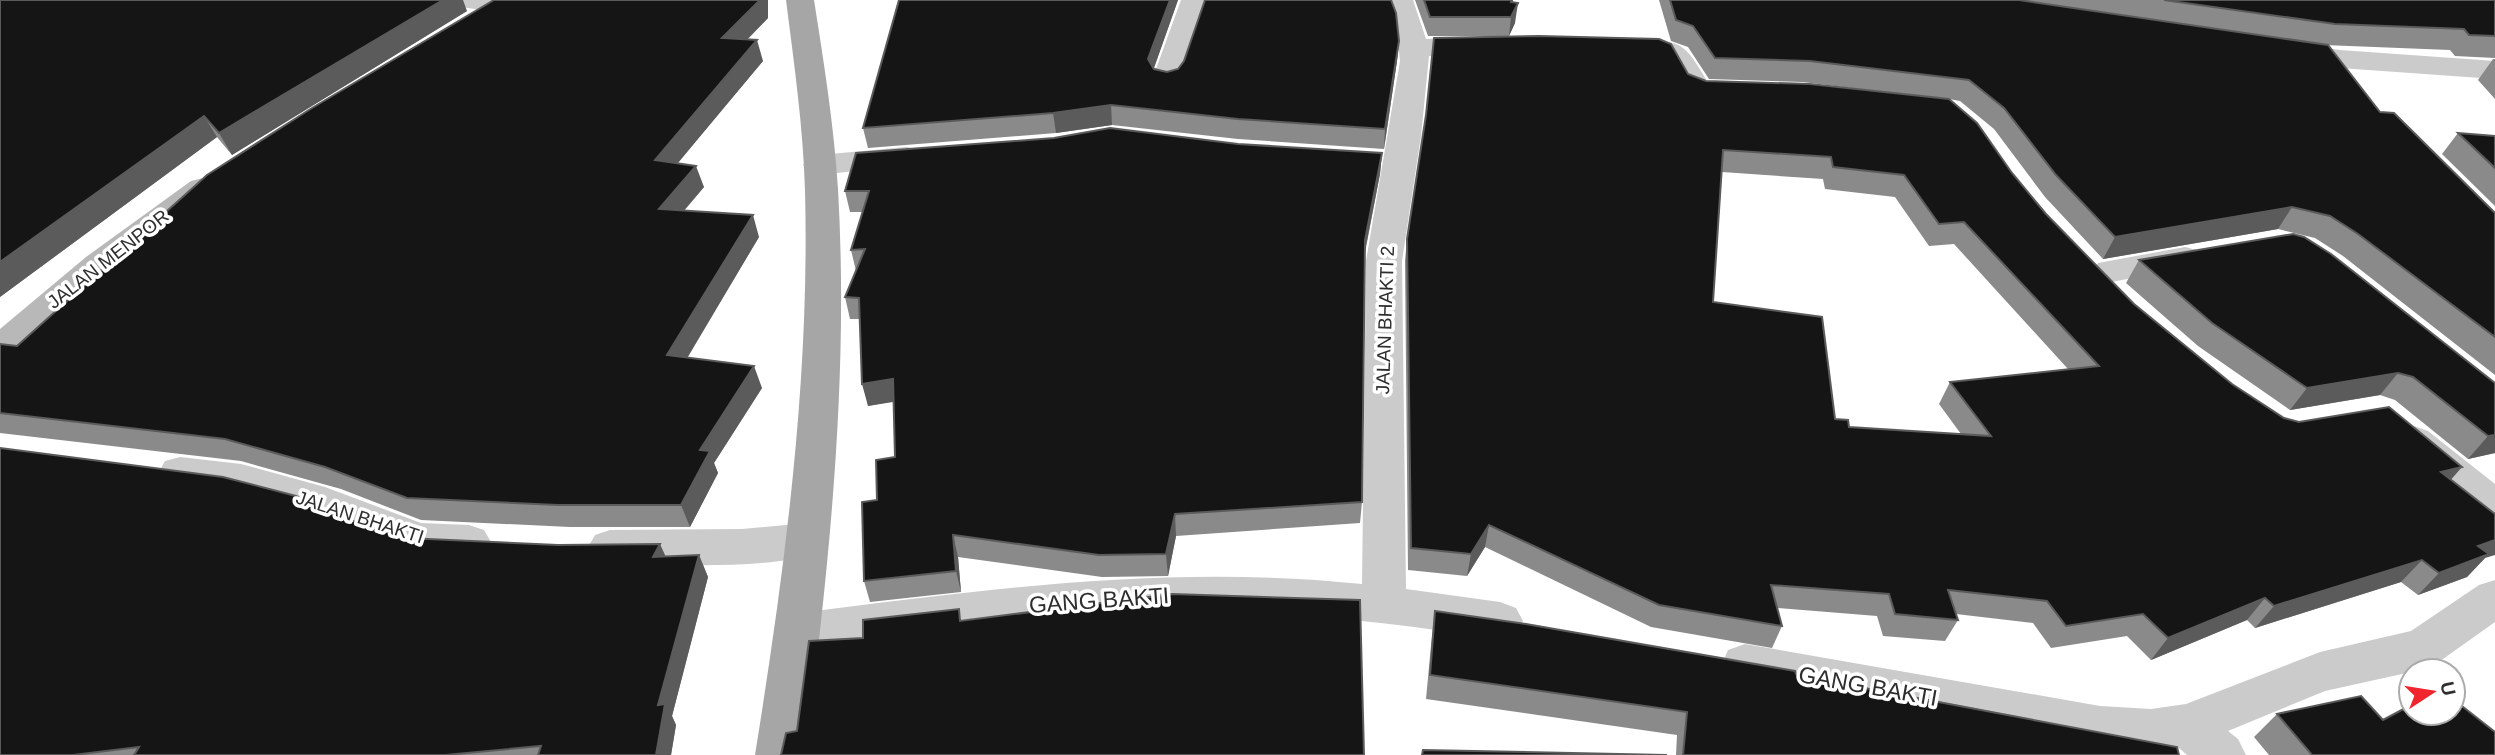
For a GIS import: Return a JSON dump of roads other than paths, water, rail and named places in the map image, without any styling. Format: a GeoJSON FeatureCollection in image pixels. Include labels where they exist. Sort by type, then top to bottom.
{"type":"FeatureCollection","features":[{"type":"Feature","properties":{"kind":"main road"},"geometry":{"type":"LineString","coordinates":[[780,755],[799,632],[823,356],[824,232],[812,86],[800,0]]}},
{"type":"Feature","properties":{"kind":"street"},"geometry":{"type":"LineString","coordinates":[[1167,80],[1195,0]]}},
{"type":"Feature","properties":{"kind":"street","name":"JALAN BHAKTI 2"},"geometry":{"type":"LineString","coordinates":[[1384,603],[1384,261],[1387,162],[1415,61],[1411,32],[1399,0]]}},
{"type":"Feature","properties":{"kind":"street"},"geometry":{"type":"LineString","coordinates":[[465,13],[505,3]]}},
{"type":"Feature","properties":{"kind":"street"},"geometry":{"type":"LineString","coordinates":[[1412,48],[1519,46]]}},
{"type":"Feature","properties":{"kind":"street"},"geometry":{"type":"LineString","coordinates":[[1599,47],[1670,51],[1682,60],[1696,89],[1750,93]]}},
{"type":"Feature","properties":{"kind":"street"},"geometry":{"type":"LineString","coordinates":[[2266,49],[2340,59],[2495,70]]}},
{"type":"Feature","properties":{"kind":"street"},"geometry":{"type":"LineString","coordinates":[[2340,59],[2357,87]]}},
{"type":"Feature","properties":{"kind":"street"},"geometry":{"type":"LineString","coordinates":[[818,165],[937,154]]}},
{"type":"Feature","properties":{"kind":"street","name":"JALAN MENPOR"},"geometry":{"type":"LineString","coordinates":[[0,350],[101,262],[229,172]]}},
{"type":"Feature","properties":{"kind":"street"},"geometry":{"type":"LineString","coordinates":[[2105,279],[2213,254]]}},
{"type":"Feature","properties":{"kind":"street"},"geometry":{"type":"LineString","coordinates":[[2389,420],[2495,507]]}},
{"type":"Feature","properties":{"kind":"street","name":"JALAN BHAKTI"},"geometry":{"type":"LineString","coordinates":[[145,467],[241,480],[325,503],[372,524],[421,540],[500,544]]}},
{"type":"Feature","properties":{"kind":"street"},"geometry":{"type":"LineString","coordinates":[[570,547],[742,546],[807,540]]}},
{"type":"Feature","properties":{"kind":"street","name":"GANG BAKTI"},"geometry":{"type":"LineString","coordinates":[[799,632],[1113,596],[1287,597],[1384,603],[1535,627]]}},
{"type":"Feature","properties":{"kind":"street","name":"GANG BAKTI"},"geometry":{"type":"LineString","coordinates":[[1699,656],[2100,727],[2151,730],[2204,740],[2320,672],[2427,645],[2495,598]]}}]}
